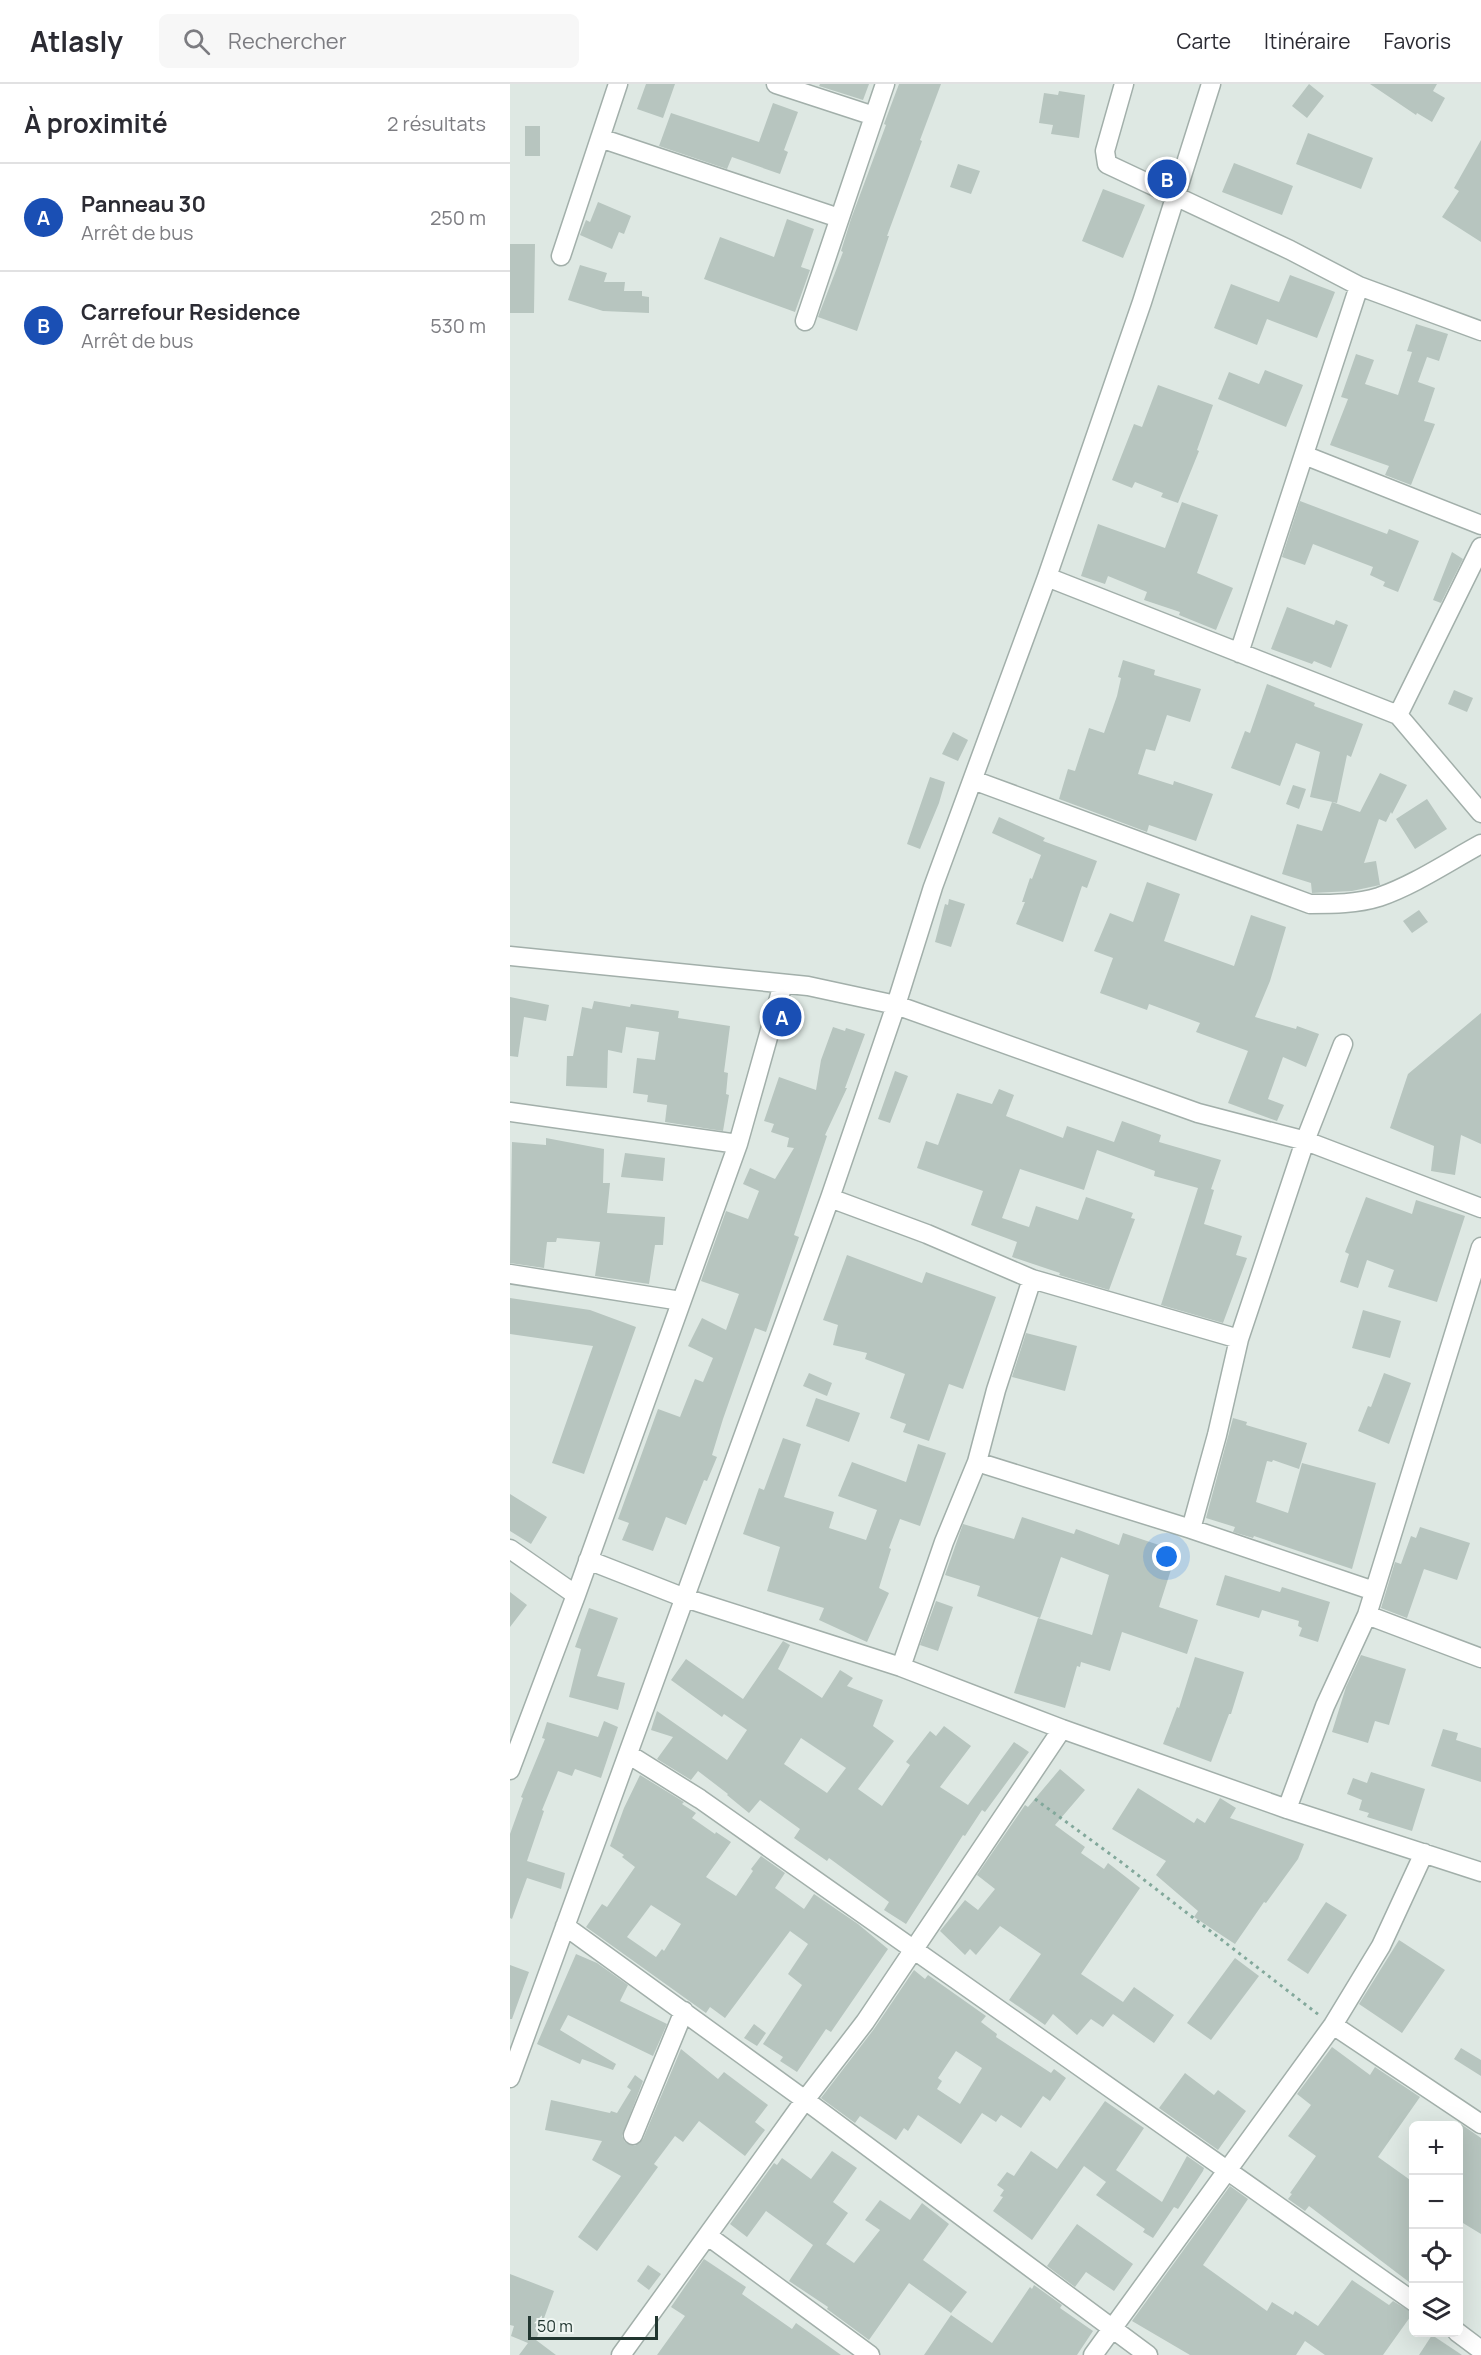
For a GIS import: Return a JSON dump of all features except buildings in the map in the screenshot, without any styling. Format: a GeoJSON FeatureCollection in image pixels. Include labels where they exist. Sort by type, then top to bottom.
{"type":"FeatureCollection","features":[{"type":"Feature","properties":{"kind":"street"},"geometry":{"type":"LineString","coordinates":[[561,256],[618,84]]}},
{"type":"Feature","properties":{"kind":"street"},"geometry":{"type":"LineString","coordinates":[[776,84],[874,116]]}},
{"type":"Feature","properties":{"kind":"street"},"geometry":{"type":"LineString","coordinates":[[805,321],[885,84]]}},
{"type":"Feature","properties":{"kind":"street"},"geometry":{"type":"LineString","coordinates":[[1124,84],[1106,151],[1107,164],[1115,170],[1290,249],[1359,286],[1481,331]]}},
{"type":"Feature","properties":{"kind":"street"},"geometry":{"type":"LineString","coordinates":[[510,2078],[830,1198],[896,1005],[933,887],[1047,577],[1142,302],[1211,84]]}},
{"type":"Feature","properties":{"kind":"street"},"geometry":{"type":"LineString","coordinates":[[600,138],[839,218]]}},
{"type":"Feature","properties":{"kind":"street"},"geometry":{"type":"LineString","coordinates":[[1239,653],[1359,286]]}},
{"type":"Feature","properties":{"kind":"street"},"geometry":{"type":"LineString","coordinates":[[1304,455],[1481,525]]}},
{"type":"Feature","properties":{"kind":"street"},"geometry":{"type":"LineString","coordinates":[[1398,715],[1481,547]]}},
{"type":"Feature","properties":{"kind":"street"},"geometry":{"type":"LineString","coordinates":[[1047,577],[1398,715],[1481,813]]}},
{"type":"Feature","properties":{"kind":"street"},"geometry":{"type":"LineString","coordinates":[[973,780],[1310,904],[1344,904],[1378,897],[1410,883],[1481,844]]}},
{"type":"Feature","properties":{"kind":"street"},"geometry":{"type":"LineString","coordinates":[[510,956],[818,988],[896,1005],[1198,1113],[1305,1141],[1481,1208]]}},
{"type":"Feature","properties":{"kind":"street"},"geometry":{"type":"LineString","coordinates":[[510,1770],[576,1595],[738,1144],[783,984]]}},
{"type":"Feature","properties":{"kind":"street"},"geometry":{"type":"LineString","coordinates":[[1191,1529],[1217,1435],[1239,1339],[1305,1141],[1343,1044]]}},
{"type":"Feature","properties":{"kind":"street"},"geometry":{"type":"LineString","coordinates":[[510,1112],[738,1144]]}},
{"type":"Feature","properties":{"kind":"street"},"geometry":{"type":"LineString","coordinates":[[830,1198],[927,1234],[1032,1279],[1239,1339]]}},
{"type":"Feature","properties":{"kind":"street"},"geometry":{"type":"LineString","coordinates":[[1287,1809],[1325,1706],[1367,1615],[1481,1247]]}},
{"type":"Feature","properties":{"kind":"street"},"geometry":{"type":"LineString","coordinates":[[510,1274],[681,1300]]}},
{"type":"Feature","properties":{"kind":"street"},"geometry":{"type":"LineString","coordinates":[[901,1667],[944,1542],[977,1462],[996,1390],[1032,1279]]}},
{"type":"Feature","properties":{"kind":"street"},"geometry":{"type":"LineString","coordinates":[[977,1462],[1191,1529],[1374,1591]]}},
{"type":"Feature","properties":{"kind":"street"},"geometry":{"type":"LineString","coordinates":[[510,1549],[576,1595]]}},
{"type":"Feature","properties":{"kind":"street"},"geometry":{"type":"LineString","coordinates":[[588,1560],[685,1598],[901,1667],[1062,1729],[1287,1809],[1479,1873]]}},
{"type":"Feature","properties":{"kind":"street"},"geometry":{"type":"LineString","coordinates":[[1367,1615],[1481,1658]]}},
{"type":"Feature","properties":{"kind":"street"},"geometry":{"type":"LineString","coordinates":[[621,2355],[805,2100],[865,2022],[1062,1729]]}},
{"type":"Feature","properties":{"kind":"street"},"geometry":{"type":"LineString","coordinates":[[628,1754],[699,1799],[1409,2299]]}},
{"type":"Feature","properties":{"kind":"street"},"geometry":{"type":"LineString","coordinates":[[1093,2355],[1333,2025],[1381,1946],[1424,1853]]}},
{"type":"Feature","properties":{"kind":"street"},"geometry":{"type":"LineString","coordinates":[[565,1926],[805,2100],[1148,2355]]}},
{"type":"Feature","properties":{"kind":"street"},"geometry":{"type":"LineString","coordinates":[[633,2134],[684,2011]]}},
{"type":"Feature","properties":{"kind":"street"},"geometry":{"type":"LineString","coordinates":[[1333,2025],[1481,2124]]}},
{"type":"Feature","properties":{"kind":"street"},"geometry":{"type":"LineString","coordinates":[[708,2236],[861,2352]]}},
{"type":"Feature","properties":{"kind":"street"},"geometry":{"type":"LineString","coordinates":[[1463,2336],[1481,2350]]}},
{"type":"Feature","properties":{"kind":"path"},"geometry":{"type":"LineString","coordinates":[[1021,1788],[1333,2025]]}},
{"type":"Feature","properties":{"kind":"place","name":"Carrefour Residence"},"geometry":{"type":"Point","coordinates":[1167,179]}},
{"type":"Feature","properties":{"kind":"place","name":"Panneau 30"},"geometry":{"type":"Point","coordinates":[782,1017]}}]}
